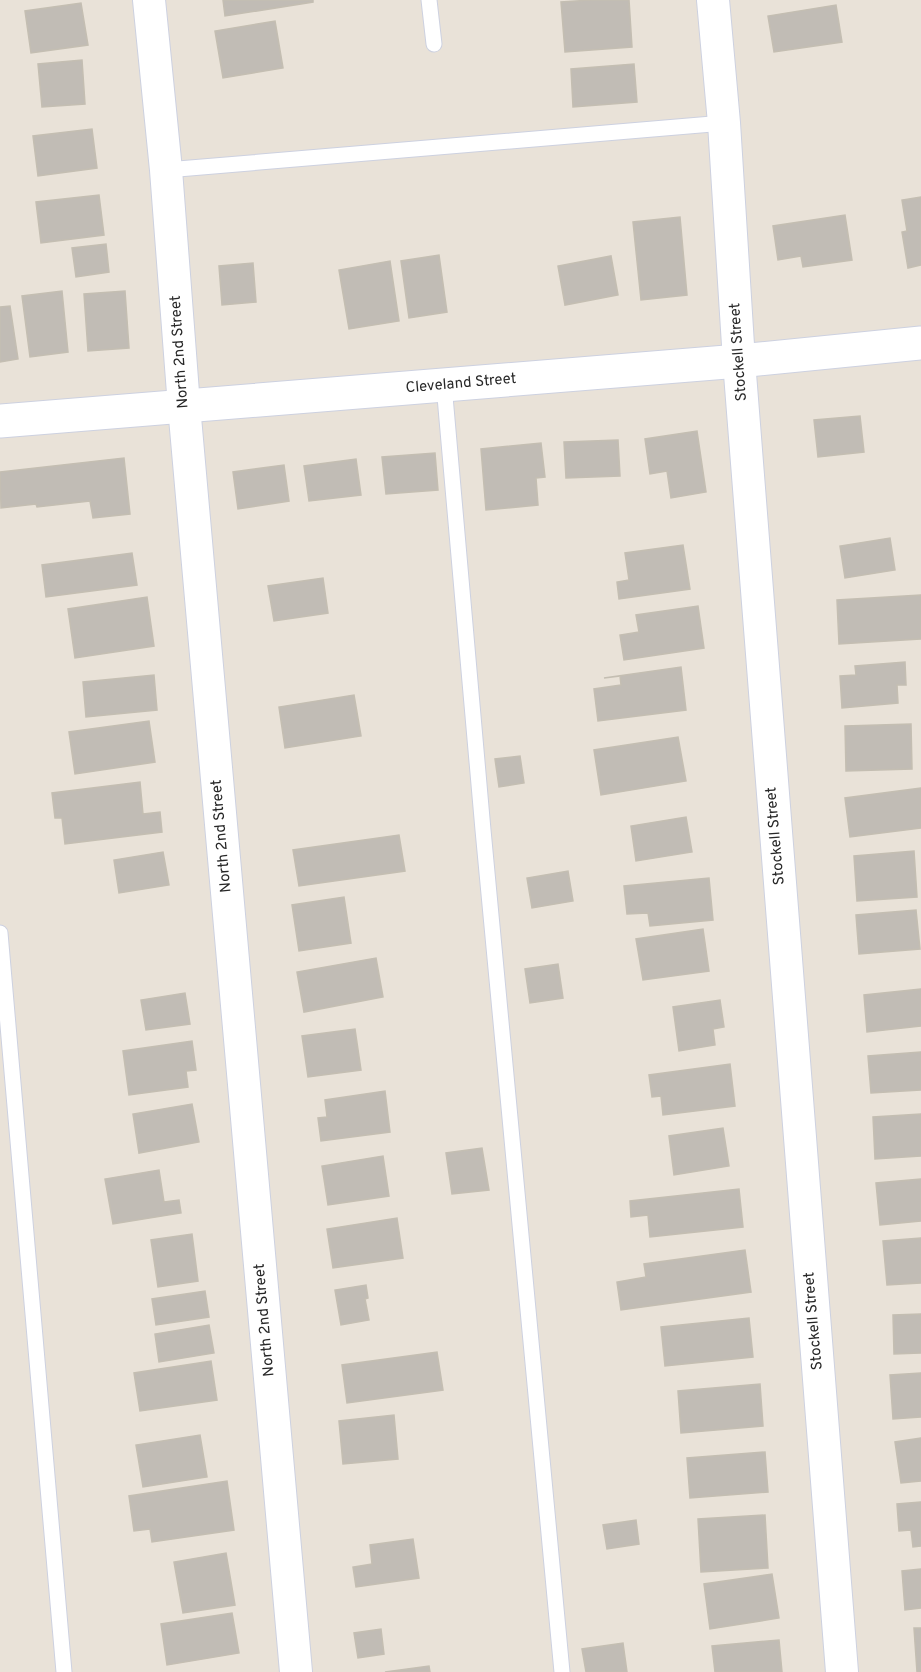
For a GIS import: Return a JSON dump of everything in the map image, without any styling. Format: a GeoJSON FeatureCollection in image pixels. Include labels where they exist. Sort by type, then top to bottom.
{"type":"FeatureCollection","features":[{"type":"Feature","properties":{"kind":"main road","name":"Cleveland Street"},"geometry":{"type":"LineString","coordinates":[[0,421],[739,361],[921,342]]}},
{"type":"Feature","properties":{"kind":"street","name":"North 2nd Street"},"geometry":{"type":"LineString","coordinates":[[149,0],[166,170],[184,406],[296,1672]]}},
{"type":"Feature","properties":{"kind":"street","name":"Stockell Street"},"geometry":{"type":"LineString","coordinates":[[713,0],[724,123],[739,361],[842,1672]]}},
{"type":"Feature","properties":{"kind":"lane"},"geometry":{"type":"LineString","coordinates":[[429,0],[434,44]]}},
{"type":"Feature","properties":{"kind":"lane"},"geometry":{"type":"LineString","coordinates":[[166,170],[724,123]]}},
{"type":"Feature","properties":{"kind":"lane"},"geometry":{"type":"LineString","coordinates":[[444,385],[562,1672]]}},
{"type":"Feature","properties":{"kind":"lane"},"geometry":{"type":"LineString","coordinates":[[0,933],[64,1672]]}},
{"type":"Feature","properties":{"kind":"building"},"geometry":{"type":"Polygon","coordinates":[[[223,0],[313,0],[313,2],[225,16],[223,0]]]}},
{"type":"Feature","properties":{"kind":"building"},"geometry":{"type":"Polygon","coordinates":[[[629,0],[632,47],[565,52],[561,2],[629,0]]]}},
{"type":"Feature","properties":{"kind":"building"},"geometry":{"type":"Polygon","coordinates":[[[81,3],[88,45],[31,53],[25,11],[81,3]]]}},
{"type":"Feature","properties":{"kind":"building"},"geometry":{"type":"Polygon","coordinates":[[[836,5],[842,42],[774,52],[768,16],[836,5]]]}},
{"type":"Feature","properties":{"kind":"building"},"geometry":{"type":"Polygon","coordinates":[[[275,21],[283,68],[223,78],[215,31],[275,21]]]}},
{"type":"Feature","properties":{"kind":"building"},"geometry":{"type":"Polygon","coordinates":[[[82,60],[85,104],[42,107],[38,64],[82,60]]]}},
{"type":"Feature","properties":{"kind":"building"},"geometry":{"type":"Polygon","coordinates":[[[634,64],[637,102],[573,107],[571,69],[634,64]]]}},
{"type":"Feature","properties":{"kind":"building"},"geometry":{"type":"Polygon","coordinates":[[[92,129],[97,168],[38,176],[33,136],[92,129]]]}},
{"type":"Feature","properties":{"kind":"building"},"geometry":{"type":"Polygon","coordinates":[[[99,195],[104,235],[41,243],[36,202],[99,195]]]}},
{"type":"Feature","properties":{"kind":"building"},"geometry":{"type":"Polygon","coordinates":[[[921,197],[921,265],[908,268],[902,232],[907,231],[902,200],[921,197]]]}},
{"type":"Feature","properties":{"kind":"building"},"geometry":{"type":"Polygon","coordinates":[[[845,215],[852,260],[803,267],[801,256],[778,260],[773,226],[845,215]]]}},
{"type":"Feature","properties":{"kind":"building"},"geometry":{"type":"Polygon","coordinates":[[[680,217],[687,295],[641,300],[633,222],[680,217]]]}},
{"type":"Feature","properties":{"kind":"building"},"geometry":{"type":"Polygon","coordinates":[[[106,244],[109,272],[76,277],[72,248],[106,244]]]}},
{"type":"Feature","properties":{"kind":"building"},"geometry":{"type":"Polygon","coordinates":[[[439,255],[447,312],[409,318],[401,261],[439,255]]]}},
{"type":"Feature","properties":{"kind":"building"},"geometry":{"type":"Polygon","coordinates":[[[611,256],[618,295],[565,305],[558,266],[611,256]]]}},
{"type":"Feature","properties":{"kind":"building"},"geometry":{"type":"Polygon","coordinates":[[[390,261],[399,321],[349,329],[339,270],[390,261]]]}},
{"type":"Feature","properties":{"kind":"building"},"geometry":{"type":"Polygon","coordinates":[[[253,263],[256,302],[222,305],[219,266],[253,263]]]}},
{"type":"Feature","properties":{"kind":"building"},"geometry":{"type":"Polygon","coordinates":[[[62,291],[68,352],[30,357],[22,296],[62,291]]]}},
{"type":"Feature","properties":{"kind":"building"},"geometry":{"type":"Polygon","coordinates":[[[125,291],[129,348],[88,351],[84,294],[125,291]]]}},
{"type":"Feature","properties":{"kind":"building"},"geometry":{"type":"Polygon","coordinates":[[[10,306],[18,359],[0,362],[0,307],[10,306]]]}},
{"type":"Feature","properties":{"kind":"building"},"geometry":{"type":"Polygon","coordinates":[[[860,416],[864,452],[818,457],[814,420],[860,416]]]}},
{"type":"Feature","properties":{"kind":"building"},"geometry":{"type":"Polygon","coordinates":[[[697,431],[706,492],[671,498],[667,471],[650,474],[645,439],[697,431]]]}},
{"type":"Feature","properties":{"kind":"building"},"geometry":{"type":"Polygon","coordinates":[[[618,440],[620,476],[566,478],[564,442],[618,440]]]}},
{"type":"Feature","properties":{"kind":"building"},"geometry":{"type":"Polygon","coordinates":[[[541,443],[545,477],[536,478],[538,505],[486,510],[481,449],[541,443]]]}},
{"type":"Feature","properties":{"kind":"building"},"geometry":{"type":"Polygon","coordinates":[[[435,453],[438,490],[386,494],[382,457],[435,453]]]}},
{"type":"Feature","properties":{"kind":"building"},"geometry":{"type":"Polygon","coordinates":[[[124,458],[130,514],[93,518],[90,501],[37,507],[36,504],[1,508],[0,472],[124,458]]]}},
{"type":"Feature","properties":{"kind":"building"},"geometry":{"type":"Polygon","coordinates":[[[356,459],[361,495],[309,501],[304,466],[356,459]]]}},
{"type":"Feature","properties":{"kind":"building"},"geometry":{"type":"Polygon","coordinates":[[[284,465],[289,501],[238,509],[233,472],[284,465]]]}},
{"type":"Feature","properties":{"kind":"building"},"geometry":{"type":"Polygon","coordinates":[[[890,538],[895,570],[845,578],[840,546],[890,538]]]}},
{"type":"Feature","properties":{"kind":"building"},"geometry":{"type":"Polygon","coordinates":[[[683,545],[690,589],[619,599],[617,582],[629,580],[625,553],[683,545]]]}},
{"type":"Feature","properties":{"kind":"building"},"geometry":{"type":"Polygon","coordinates":[[[132,553],[137,585],[46,597],[42,565],[132,553]]]}},
{"type":"Feature","properties":{"kind":"building"},"geometry":{"type":"Polygon","coordinates":[[[323,578],[328,613],[274,621],[268,586],[323,578]]]}},
{"type":"Feature","properties":{"kind":"building"},"geometry":{"type":"Polygon","coordinates":[[[921,595],[921,639],[839,644],[837,600],[921,595]]]}},
{"type":"Feature","properties":{"kind":"building"},"geometry":{"type":"Polygon","coordinates":[[[147,597],[154,646],[75,658],[68,609],[147,597]]]}},
{"type":"Feature","properties":{"kind":"building"},"geometry":{"type":"Polygon","coordinates":[[[698,606],[704,648],[624,660],[620,635],[639,632],[636,615],[698,606]]]}},
{"type":"Feature","properties":{"kind":"building"},"geometry":{"type":"Polygon","coordinates":[[[905,662],[906,685],[897,685],[898,703],[842,708],[840,676],[856,675],[855,666],[905,662]]]}},
{"type":"Feature","properties":{"kind":"building"},"geometry":{"type":"Polygon","coordinates":[[[681,667],[686,710],[598,721],[594,689],[621,685],[620,676],[604,678],[681,667]]]}},
{"type":"Feature","properties":{"kind":"building"},"geometry":{"type":"Polygon","coordinates":[[[154,675],[157,710],[86,717],[83,682],[154,675]]]}},
{"type":"Feature","properties":{"kind":"building"},"geometry":{"type":"Polygon","coordinates":[[[354,695],[361,736],[285,748],[279,707],[354,695]]]}},
{"type":"Feature","properties":{"kind":"building"},"geometry":{"type":"Polygon","coordinates":[[[149,721],[155,762],[75,774],[69,732],[149,721]]]}},
{"type":"Feature","properties":{"kind":"building"},"geometry":{"type":"Polygon","coordinates":[[[911,724],[912,769],[846,771],[845,726],[911,724]]]}},
{"type":"Feature","properties":{"kind":"building"},"geometry":{"type":"Polygon","coordinates":[[[678,737],[686,781],[601,795],[594,750],[678,737]]]}},
{"type":"Feature","properties":{"kind":"building"},"geometry":{"type":"Polygon","coordinates":[[[520,756],[524,783],[499,787],[495,759],[520,756]]]}},
{"type":"Feature","properties":{"kind":"building"},"geometry":{"type":"Polygon","coordinates":[[[140,782],[143,814],[160,812],[162,832],[65,844],[62,818],[55,818],[52,793],[140,782]]]}},
{"type":"Feature","properties":{"kind":"building"},"geometry":{"type":"Polygon","coordinates":[[[921,788],[921,828],[850,837],[845,798],[921,788]]]}},
{"type":"Feature","properties":{"kind":"building"},"geometry":{"type":"Polygon","coordinates":[[[686,817],[692,852],[636,861],[631,826],[686,817]]]}},
{"type":"Feature","properties":{"kind":"building"},"geometry":{"type":"Polygon","coordinates":[[[399,835],[405,871],[299,886],[293,850],[399,835]]]}},
{"type":"Feature","properties":{"kind":"building"},"geometry":{"type":"Polygon","coordinates":[[[914,851],[917,897],[857,901],[854,856],[914,851]]]}},
{"type":"Feature","properties":{"kind":"building"},"geometry":{"type":"Polygon","coordinates":[[[163,852],[169,885],[119,893],[114,860],[163,852]]]}},
{"type":"Feature","properties":{"kind":"building"},"geometry":{"type":"Polygon","coordinates":[[[568,871],[573,901],[532,908],[527,878],[568,871]]]}},
{"type":"Feature","properties":{"kind":"building"},"geometry":{"type":"Polygon","coordinates":[[[709,878],[713,920],[650,926],[648,913],[627,914],[624,886],[709,878]]]}},
{"type":"Feature","properties":{"kind":"building"},"geometry":{"type":"Polygon","coordinates":[[[344,897],[351,943],[299,951],[292,905],[344,897]]]}},
{"type":"Feature","properties":{"kind":"building"},"geometry":{"type":"Polygon","coordinates":[[[916,910],[920,949],[859,954],[856,915],[916,910]]]}},
{"type":"Feature","properties":{"kind":"building"},"geometry":{"type":"Polygon","coordinates":[[[703,929],[709,971],[643,980],[636,939],[703,929]]]}},
{"type":"Feature","properties":{"kind":"building"},"geometry":{"type":"Polygon","coordinates":[[[376,958],[383,997],[304,1012],[297,972],[376,958]]]}},
{"type":"Feature","properties":{"kind":"building"},"geometry":{"type":"Polygon","coordinates":[[[558,964],[563,998],[530,1003],[525,969],[558,964]]]}},
{"type":"Feature","properties":{"kind":"building"},"geometry":{"type":"Polygon","coordinates":[[[921,989],[921,1026],[867,1032],[864,995],[921,989]]]}},
{"type":"Feature","properties":{"kind":"building"},"geometry":{"type":"Polygon","coordinates":[[[185,993],[190,1024],[146,1030],[141,1000],[185,993]]]}},
{"type":"Feature","properties":{"kind":"building"},"geometry":{"type":"Polygon","coordinates":[[[720,1000],[724,1027],[713,1029],[715,1045],[679,1051],[673,1007],[720,1000]]]}},
{"type":"Feature","properties":{"kind":"building"},"geometry":{"type":"Polygon","coordinates":[[[355,1029],[361,1070],[308,1077],[302,1036],[355,1029]]]}},
{"type":"Feature","properties":{"kind":"building"},"geometry":{"type":"Polygon","coordinates":[[[192,1041],[196,1070],[186,1071],[188,1087],[129,1095],[123,1051],[192,1041]]]}},
{"type":"Feature","properties":{"kind":"building"},"geometry":{"type":"Polygon","coordinates":[[[921,1052],[921,1090],[871,1093],[868,1056],[921,1052]]]}},
{"type":"Feature","properties":{"kind":"building"},"geometry":{"type":"Polygon","coordinates":[[[730,1064],[735,1106],[663,1115],[661,1096],[652,1097],[649,1075],[730,1064]]]}},
{"type":"Feature","properties":{"kind":"building"},"geometry":{"type":"Polygon","coordinates":[[[385,1091],[390,1132],[321,1141],[318,1118],[327,1117],[325,1100],[385,1091]]]}},
{"type":"Feature","properties":{"kind":"building"},"geometry":{"type":"Polygon","coordinates":[[[192,1104],[199,1142],[139,1153],[133,1114],[192,1104]]]}},
{"type":"Feature","properties":{"kind":"building"},"geometry":{"type":"Polygon","coordinates":[[[921,1114],[921,1156],[875,1159],[873,1117],[921,1114]]]}},
{"type":"Feature","properties":{"kind":"building"},"geometry":{"type":"Polygon","coordinates":[[[723,1128],[729,1166],[674,1175],[669,1136],[723,1128]]]}},
{"type":"Feature","properties":{"kind":"building"},"geometry":{"type":"Polygon","coordinates":[[[482,1148],[489,1190],[452,1194],[446,1153],[482,1148]]]}},
{"type":"Feature","properties":{"kind":"building"},"geometry":{"type":"Polygon","coordinates":[[[383,1156],[389,1196],[328,1205],[322,1166],[383,1156]]]}},
{"type":"Feature","properties":{"kind":"building"},"geometry":{"type":"Polygon","coordinates":[[[159,1170],[164,1202],[179,1200],[181,1213],[113,1224],[105,1179],[159,1170]]]}},
{"type":"Feature","properties":{"kind":"building"},"geometry":{"type":"Polygon","coordinates":[[[921,1179],[921,1221],[880,1225],[876,1183],[921,1179]]]}},
{"type":"Feature","properties":{"kind":"building"},"geometry":{"type":"Polygon","coordinates":[[[739,1189],[743,1227],[650,1237],[648,1215],[631,1217],[630,1201],[739,1189]]]}},
{"type":"Feature","properties":{"kind":"building"},"geometry":{"type":"Polygon","coordinates":[[[397,1218],[403,1258],[333,1268],[327,1229],[397,1218]]]}},
{"type":"Feature","properties":{"kind":"building"},"geometry":{"type":"Polygon","coordinates":[[[192,1234],[198,1281],[158,1287],[151,1240],[192,1234]]]}},
{"type":"Feature","properties":{"kind":"building"},"geometry":{"type":"Polygon","coordinates":[[[921,1238],[921,1283],[887,1285],[883,1241],[921,1238]]]}},
{"type":"Feature","properties":{"kind":"building"},"geometry":{"type":"Polygon","coordinates":[[[745,1250],[751,1292],[621,1310],[617,1282],[646,1277],[644,1264],[745,1250]]]}},
{"type":"Feature","properties":{"kind":"building"},"geometry":{"type":"Polygon","coordinates":[[[366,1285],[368,1298],[365,1299],[369,1320],[341,1325],[335,1290],[366,1285]]]}},
{"type":"Feature","properties":{"kind":"building"},"geometry":{"type":"Polygon","coordinates":[[[205,1291],[209,1317],[156,1325],[152,1299],[205,1291]]]}},
{"type":"Feature","properties":{"kind":"building"},"geometry":{"type":"Polygon","coordinates":[[[921,1314],[921,1353],[894,1354],[893,1315],[921,1314]]]}},
{"type":"Feature","properties":{"kind":"building"},"geometry":{"type":"Polygon","coordinates":[[[749,1318],[753,1357],[665,1366],[661,1327],[749,1318]]]}},
{"type":"Feature","properties":{"kind":"building"},"geometry":{"type":"Polygon","coordinates":[[[209,1325],[214,1353],[159,1362],[155,1334],[209,1325]]]}},
{"type":"Feature","properties":{"kind":"building"},"geometry":{"type":"Polygon","coordinates":[[[437,1352],[443,1390],[347,1403],[342,1365],[437,1352]]]}},
{"type":"Feature","properties":{"kind":"building"},"geometry":{"type":"Polygon","coordinates":[[[211,1361],[217,1400],[140,1411],[134,1373],[211,1361]]]}},
{"type":"Feature","properties":{"kind":"building"},"geometry":{"type":"Polygon","coordinates":[[[921,1373],[921,1417],[893,1419],[890,1375],[921,1373]]]}},
{"type":"Feature","properties":{"kind":"building"},"geometry":{"type":"Polygon","coordinates":[[[760,1384],[763,1426],[681,1433],[678,1391],[760,1384]]]}},
{"type":"Feature","properties":{"kind":"building"},"geometry":{"type":"Polygon","coordinates":[[[394,1415],[398,1459],[343,1464],[339,1421],[394,1415]]]}},
{"type":"Feature","properties":{"kind":"building"},"geometry":{"type":"Polygon","coordinates":[[[200,1435],[207,1477],[143,1487],[136,1445],[200,1435]]]}},
{"type":"Feature","properties":{"kind":"building"},"geometry":{"type":"Polygon","coordinates":[[[921,1438],[921,1481],[901,1483],[895,1442],[921,1438]]]}},
{"type":"Feature","properties":{"kind":"building"},"geometry":{"type":"Polygon","coordinates":[[[765,1452],[768,1492],[690,1498],[687,1458],[765,1452]]]}},
{"type":"Feature","properties":{"kind":"building"},"geometry":{"type":"Polygon","coordinates":[[[227,1481],[234,1530],[152,1542],[150,1529],[134,1531],[129,1496],[227,1481]]]}},
{"type":"Feature","properties":{"kind":"building"},"geometry":{"type":"Polygon","coordinates":[[[921,1502],[921,1546],[913,1547],[911,1530],[899,1531],[897,1504],[921,1502]]]}},
{"type":"Feature","properties":{"kind":"building"},"geometry":{"type":"Polygon","coordinates":[[[765,1515],[768,1568],[701,1572],[698,1519],[765,1515]]]}},
{"type":"Feature","properties":{"kind":"building"},"geometry":{"type":"Polygon","coordinates":[[[636,1520],[639,1544],[607,1549],[603,1525],[636,1520]]]}},
{"type":"Feature","properties":{"kind":"building"},"geometry":{"type":"Polygon","coordinates":[[[413,1539],[419,1578],[356,1587],[353,1567],[372,1564],[370,1545],[413,1539]]]}},
{"type":"Feature","properties":{"kind":"building"},"geometry":{"type":"Polygon","coordinates":[[[226,1553],[235,1605],[183,1613],[174,1562],[226,1553]]]}},
{"type":"Feature","properties":{"kind":"building"},"geometry":{"type":"Polygon","coordinates":[[[921,1569],[921,1608],[905,1610],[902,1571],[921,1569]]]}},
{"type":"Feature","properties":{"kind":"building"},"geometry":{"type":"Polygon","coordinates":[[[772,1574],[779,1618],[710,1629],[704,1584],[772,1574]]]}},
{"type":"Feature","properties":{"kind":"building"},"geometry":{"type":"Polygon","coordinates":[[[232,1613],[239,1653],[167,1665],[161,1624],[232,1613]]]}},
{"type":"Feature","properties":{"kind":"building"},"geometry":{"type":"Polygon","coordinates":[[[914,1628],[921,1628],[921,1672],[917,1672],[914,1628]]]}},
{"type":"Feature","properties":{"kind":"building"},"geometry":{"type":"Polygon","coordinates":[[[381,1629],[384,1654],[358,1658],[354,1633],[381,1629]]]}},
{"type":"Feature","properties":{"kind":"building"},"geometry":{"type":"Polygon","coordinates":[[[779,1640],[782,1672],[715,1672],[712,1646],[779,1640]]]}},
{"type":"Feature","properties":{"kind":"building"},"geometry":{"type":"Polygon","coordinates":[[[623,1643],[627,1672],[586,1672],[582,1649],[623,1643]]]}},
{"type":"Feature","properties":{"kind":"building"},"geometry":{"type":"Polygon","coordinates":[[[429,1666],[430,1672],[385,1672],[429,1666]]]}}]}
